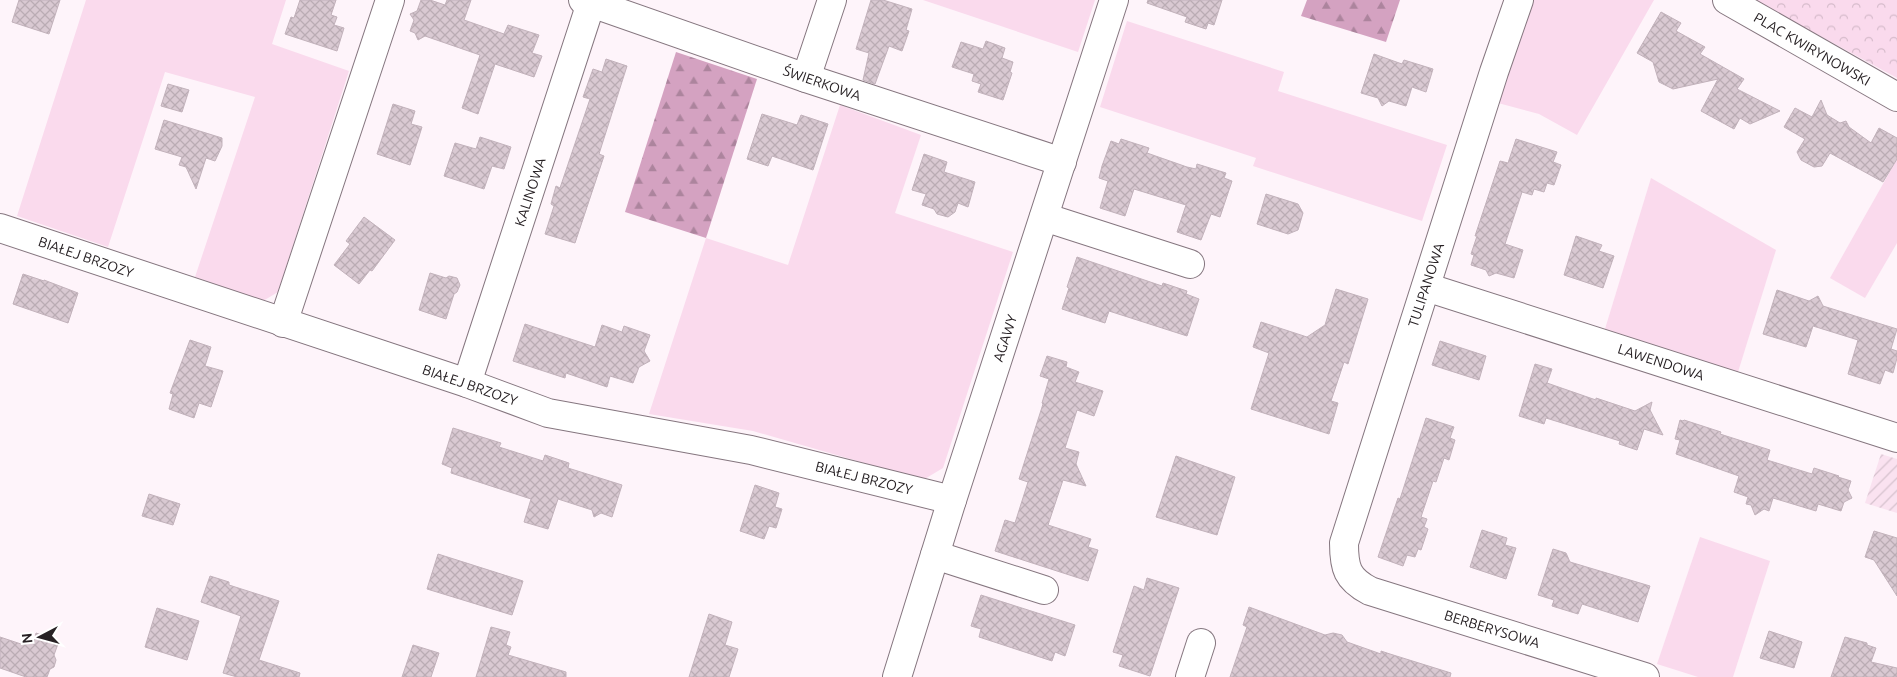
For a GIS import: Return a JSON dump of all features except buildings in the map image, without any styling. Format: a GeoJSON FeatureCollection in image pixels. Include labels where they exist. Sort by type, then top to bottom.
{"type":"FeatureCollection","features":[{"type":"Feature","properties":{"kind":"street"},"geometry":{"type":"LineString","coordinates":[[283,323],[390,0]]}},
{"type":"Feature","properties":{"kind":"street"},"geometry":{"type":"LineString","coordinates":[[806,78],[832,0]]}},
{"type":"Feature","properties":{"kind":"street","name":"AGAWY"},"geometry":{"type":"LineString","coordinates":[[897,677],[952,500],[1114,0]]}},
{"type":"Feature","properties":{"kind":"street","name":"TULIPANOWA"},"geometry":{"type":"LineString","coordinates":[[1346,571],[1344,543],[1518,0]]}},
{"type":"Feature","properties":{"kind":"street","name":"PLAC KWIRYNOWSKI"},"geometry":{"type":"LineString","coordinates":[[1727,0],[1897,97]]}},
{"type":"Feature","properties":{"kind":"street","name":"ŚWIERKOWA"},"geometry":{"type":"LineString","coordinates":[[589,1],[806,78],[1062,162]]}},
{"type":"Feature","properties":{"kind":"street","name":"KALINOWA"},"geometry":{"type":"LineString","coordinates":[[467,383],[589,1]]}},
{"type":"Feature","properties":{"kind":"street"},"geometry":{"type":"LineString","coordinates":[[1044,217],[1190,264]]}},
{"type":"Feature","properties":{"kind":"street","name":"BIAŁEJ BRZOZY"},"geometry":{"type":"LineString","coordinates":[[0,228],[467,383],[548,413],[751,450],[952,500]]}},
{"type":"Feature","properties":{"kind":"street","name":"LAWENDOWA"},"geometry":{"type":"LineString","coordinates":[[1426,287],[1897,438]]}},
{"type":"Feature","properties":{"kind":"street"},"geometry":{"type":"LineString","coordinates":[[935,555],[1044,590]]}},
{"type":"Feature","properties":{"kind":"street","name":"BERBERYSOWA"},"geometry":{"type":"LineString","coordinates":[[1346,571],[1357,584],[1370,591],[1608,672],[1645,677]]}},
{"type":"Feature","properties":{"kind":"street"},"geometry":{"type":"LineString","coordinates":[[1190,677],[1201,643]]}},
{"type":"Feature","properties":{"kind":"shaded area"},"geometry":{"type":"Polygon","coordinates":[[[1881,454],[1897,459],[1897,513],[1865,503],[1881,454]]]}},
{"type":"Feature","properties":{"kind":"green space"},"geometry":{"type":"Polygon","coordinates":[[[86,0],[286,0],[272,44],[349,71],[278,292],[263,301],[195,277],[255,97],[165,72],[108,247],[17,216],[86,0]]]}},
{"type":"Feature","properties":{"kind":"green space"},"geometry":{"type":"Polygon","coordinates":[[[923,0],[1095,0],[1078,52],[923,0]]]}},
{"type":"Feature","properties":{"kind":"green space"},"geometry":{"type":"Polygon","coordinates":[[[1307,0],[1400,0],[1386,42],[1301,16],[1307,0]]]}},
{"type":"Feature","properties":{"kind":"green space"},"geometry":{"type":"Polygon","coordinates":[[[1531,0],[1654,0],[1577,135],[1539,114],[1498,103],[1531,0]]]}},
{"type":"Feature","properties":{"kind":"green space"},"geometry":{"type":"Polygon","coordinates":[[[1754,0],[1897,0],[1897,78],[1754,0]]]}},
{"type":"Feature","properties":{"kind":"green space"},"geometry":{"type":"Polygon","coordinates":[[[1127,21],[1284,72],[1278,91],[1447,145],[1422,221],[1253,166],[1256,158],[1100,107],[1127,21]]]}},
{"type":"Feature","properties":{"kind":"green space"},"geometry":{"type":"Polygon","coordinates":[[[676,52],[757,79],[706,238],[625,212],[676,52]]]}},
{"type":"Feature","properties":{"kind":"green space"},"geometry":{"type":"Polygon","coordinates":[[[840,105],[921,135],[895,213],[1013,252],[943,468],[923,480],[753,431],[649,414],[706,238],[788,265],[840,105]]]}},
{"type":"Feature","properties":{"kind":"green space"},"geometry":{"type":"Polygon","coordinates":[[[1897,159],[1897,243],[1865,298],[1830,278],[1897,159]]]}},
{"type":"Feature","properties":{"kind":"green space"},"geometry":{"type":"Polygon","coordinates":[[[1651,178],[1776,250],[1738,372],[1605,329],[1651,178]]]}},
{"type":"Feature","properties":{"kind":"green space"},"geometry":{"type":"Polygon","coordinates":[[[1700,537],[1770,561],[1733,677],[1698,677],[1657,664],[1700,537]]]}}]}
